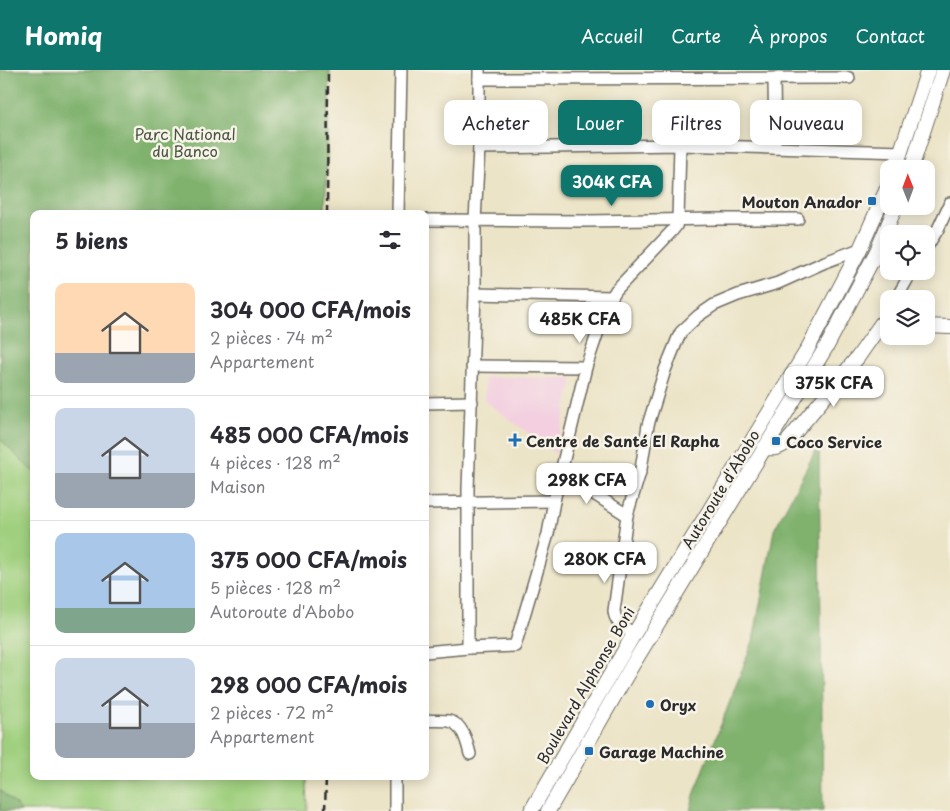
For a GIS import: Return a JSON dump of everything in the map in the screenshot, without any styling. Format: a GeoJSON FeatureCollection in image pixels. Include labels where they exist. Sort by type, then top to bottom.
{"type":"FeatureCollection","features":[{"type":"Feature","properties":{"kind":"main road"},"geometry":{"type":"LineString","coordinates":[[899,160],[928,70]]}},
{"type":"Feature","properties":{"kind":"main road"},"geometry":{"type":"LineString","coordinates":[[914,160],[943,70]]}},
{"type":"Feature","properties":{"kind":"main road","name":"Boulevard Alphonse Boni"},"geometry":{"type":"LineString","coordinates":[[530,811],[634,634],[806,352],[860,249],[880,204]]}},
{"type":"Feature","properties":{"kind":"main road","name":"Autoroute d'Abobo"},"geometry":{"type":"LineString","coordinates":[[548,811],[633,664],[828,344],[877,251],[892,215]]}},
{"type":"Feature","properties":{"kind":"main road"},"geometry":{"type":"LineString","coordinates":[[935,326],[950,327]]}},
{"type":"Feature","properties":{"kind":"main road"},"geometry":{"type":"LineString","coordinates":[[764,448],[773,449],[781,447],[787,442],[880,330]]}},
{"type":"Feature","properties":{"kind":"street"},"geometry":{"type":"LineString","coordinates":[[398,210],[401,70]]}},
{"type":"Feature","properties":{"kind":"street"},"geometry":{"type":"LineString","coordinates":[[468,648],[468,489],[475,294],[475,220],[479,148],[479,75],[708,74],[774,78],[849,78]]}},
{"type":"Feature","properties":{"kind":"street"},"geometry":{"type":"LineString","coordinates":[[774,78],[775,148]]}},
{"type":"Feature","properties":{"kind":"street"},"geometry":{"type":"LineString","coordinates":[[479,148],[680,145],[902,152]]}},
{"type":"Feature","properties":{"kind":"street"},"geometry":{"type":"LineString","coordinates":[[429,652],[515,646],[548,534],[586,367],[604,314],[612,297],[676,226],[678,219],[680,145]]}},
{"type":"Feature","properties":{"kind":"street"},"geometry":{"type":"LineString","coordinates":[[935,234],[950,202]]}},
{"type":"Feature","properties":{"kind":"street"},"geometry":{"type":"LineString","coordinates":[[429,220],[798,219]]}},
{"type":"Feature","properties":{"kind":"street"},"geometry":{"type":"LineString","coordinates":[[634,634],[618,623],[614,611],[627,515],[640,469],[648,425],[678,338],[698,316],[714,304],[778,283],[860,249]]}},
{"type":"Feature","properties":{"kind":"street"},"geometry":{"type":"LineString","coordinates":[[475,294],[612,297]]}},
{"type":"Feature","properties":{"kind":"street"},"geometry":{"type":"LineString","coordinates":[[472,366],[586,367]]}},
{"type":"Feature","properties":{"kind":"street"},"geometry":{"type":"LineString","coordinates":[[429,402],[472,402]]}},
{"type":"Feature","properties":{"kind":"street"},"geometry":{"type":"LineString","coordinates":[[561,473],[627,515]]}},
{"type":"Feature","properties":{"kind":"street"},"geometry":{"type":"LineString","coordinates":[[429,503],[554,501]]}},
{"type":"Feature","properties":{"kind":"street"},"geometry":{"type":"LineString","coordinates":[[429,720],[451,721],[460,727],[470,754]]}},
{"type":"Feature","properties":{"kind":"street"},"geometry":{"type":"LineString","coordinates":[[395,780],[395,811]]}},
{"type":"Feature","properties":{"kind":"shaded area"},"geometry":{"type":"Polygon","coordinates":[[[485,377],[573,378],[556,454],[484,400],[485,377]]]}},
{"type":"Feature","properties":{"kind":"green space","name":"Parc National du Banco"},"geometry":{"type":"Polygon","coordinates":[[[0,70],[330,70],[325,210],[30,210],[30,780],[306,780],[307,811],[0,811],[0,70]]]}},
{"type":"Feature","properties":{"kind":"green space","name":"Parc National du Banco"},"geometry":{"type":"Polygon","coordinates":[[[0,70],[330,70],[325,210],[30,210],[30,469],[0,439],[0,70]]]}},
{"type":"Feature","properties":{"kind":"green space"},"geometry":{"type":"Polygon","coordinates":[[[819,444],[823,811],[690,811],[694,795],[753,641],[774,530],[819,444]]]}},
{"type":"Feature","properties":{"kind":"green space"},"geometry":{"type":"Polygon","coordinates":[[[0,790],[22,811],[0,811],[0,790]]]}},
{"type":"Feature","properties":{"kind":"railway"},"geometry":{"type":"LineString","coordinates":[[327,210],[328,70]]}},
{"type":"Feature","properties":{"kind":"railway"},"geometry":{"type":"LineString","coordinates":[[325,811],[326,780]]}},
{"type":"Feature","properties":{"kind":"place","name":"Mouton Anador"},"geometry":{"type":"Point","coordinates":[872,201]}},
{"type":"Feature","properties":{"kind":"place","name":"Centre de Santé El Rapha"},"geometry":{"type":"Point","coordinates":[515,440]}},
{"type":"Feature","properties":{"kind":"place","name":"Coco Service"},"geometry":{"type":"Point","coordinates":[776,441]}},
{"type":"Feature","properties":{"kind":"place","name":"Oryx"},"geometry":{"type":"Point","coordinates":[650,704]}},
{"type":"Feature","properties":{"kind":"place","name":"Garage Machine"},"geometry":{"type":"Point","coordinates":[589,751]}}]}
